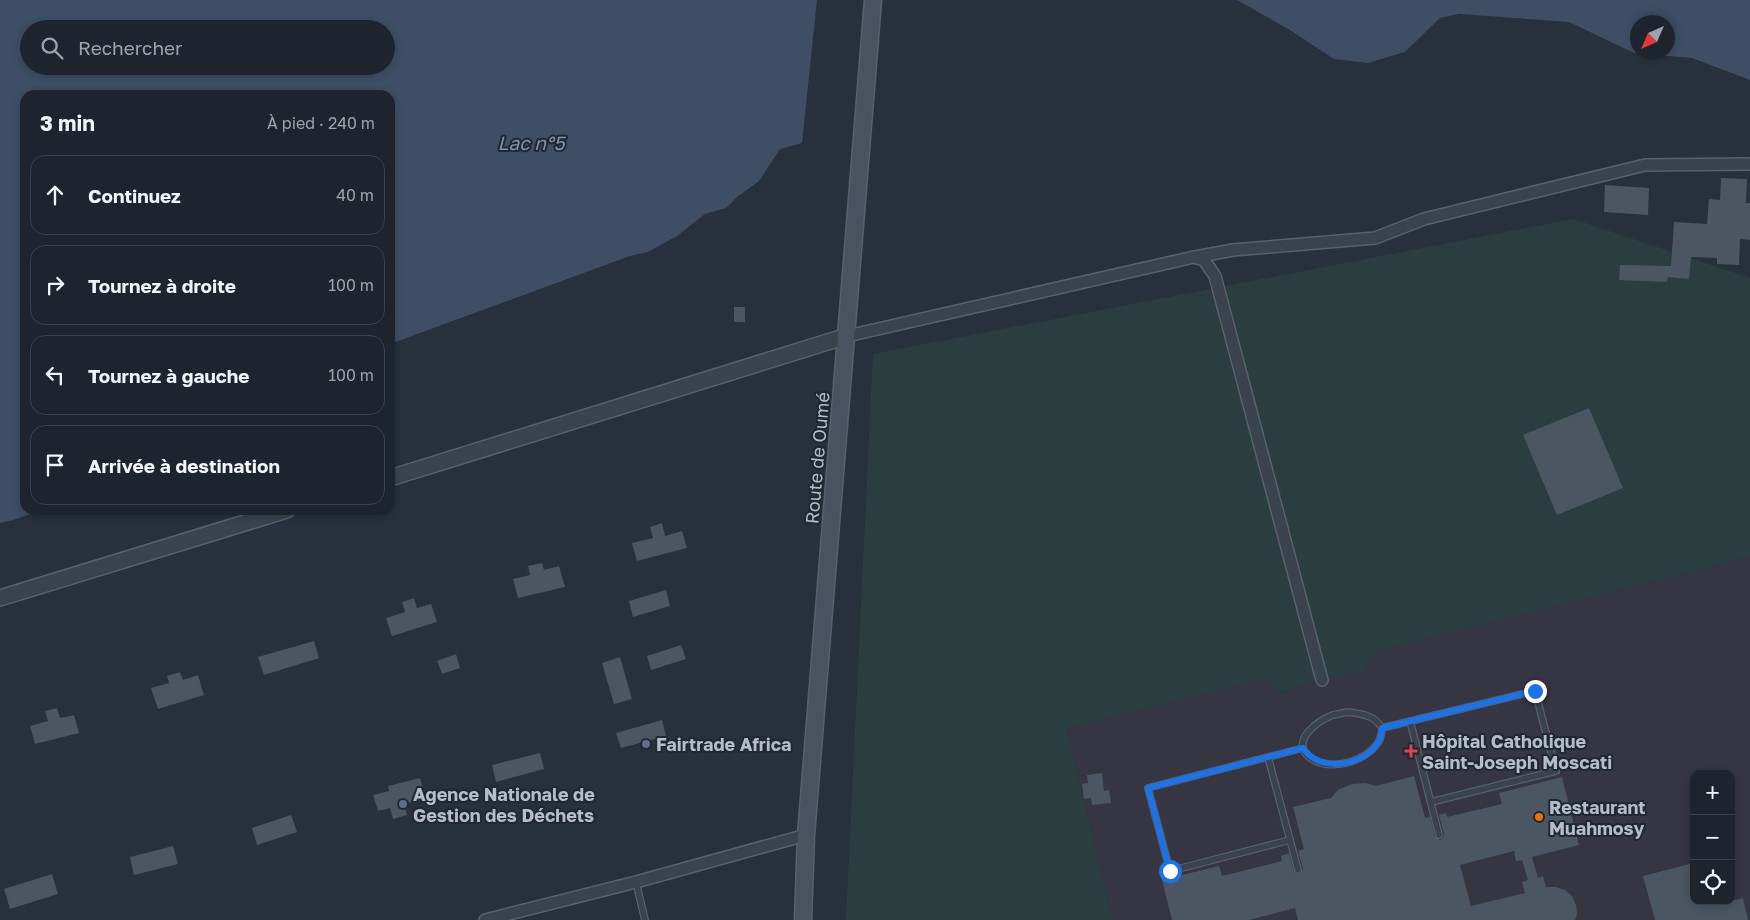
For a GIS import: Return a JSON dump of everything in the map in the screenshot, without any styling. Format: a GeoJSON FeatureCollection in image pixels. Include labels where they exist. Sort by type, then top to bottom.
{"type":"FeatureCollection","features":[{"type":"Feature","properties":{"kind":"main road","name":"Route de Oumé"},"geometry":{"type":"LineString","coordinates":[[803,920],[806,835],[873,0]]}},
{"type":"Feature","properties":{"kind":"street"},"geometry":{"type":"LineString","coordinates":[[395,476],[846,336],[1194,257],[1233,250],[1375,238],[1424,219],[1645,165],[1750,164]]}},
{"type":"Feature","properties":{"kind":"street"},"geometry":{"type":"LineString","coordinates":[[1194,257],[1204,260],[1215,276],[1322,680]]}},
{"type":"Feature","properties":{"kind":"street"},"geometry":{"type":"LineString","coordinates":[[0,598],[271,515]]}},
{"type":"Feature","properties":{"kind":"street"},"geometry":{"type":"LineString","coordinates":[[485,920],[636,882],[806,835]]}},
{"type":"Feature","properties":{"kind":"lane"},"geometry":{"type":"LineString","coordinates":[[1382,728],[1535,691],[1556,772],[1431,802]]}},
{"type":"Feature","properties":{"kind":"lane"},"geometry":{"type":"LineString","coordinates":[[1348,712],[1362,714],[1376,719],[1382,728],[1380,739],[1372,749],[1358,759],[1347,763],[1320,763],[1308,756],[1303,748],[1303,738],[1311,728],[1333,715],[1348,712]]}},
{"type":"Feature","properties":{"kind":"lane"},"geometry":{"type":"LineString","coordinates":[[1410,721],[1439,835]]}},
{"type":"Feature","properties":{"kind":"lane"},"geometry":{"type":"LineString","coordinates":[[1290,840],[1170,871],[1148,788],[1303,748]]}},
{"type":"Feature","properties":{"kind":"lane"},"geometry":{"type":"LineString","coordinates":[[1268,757],[1298,870]]}},
{"type":"Feature","properties":{"kind":"lane"},"geometry":{"type":"LineString","coordinates":[[636,882],[645,920]]}},
{"type":"Feature","properties":{"kind":"shaded area","name":"Hôpital Catholique Saint-Joseph Moscati"},"geometry":{"type":"Polygon","coordinates":[[[1750,557],[1750,920],[1113,920],[1067,729],[1264,679],[1281,693],[1322,680],[1364,670],[1375,652],[1750,557]]]}},
{"type":"Feature","properties":{"kind":"green space"},"geometry":{"type":"Polygon","coordinates":[[[1573,219],[1750,278],[1750,557],[1375,652],[1364,670],[1280,693],[1264,679],[1067,729],[1113,920],[846,920],[873,354],[1573,219]]]}},
{"type":"Feature","properties":{"kind":"water","name":"Lac n°5"},"geometry":{"type":"Polygon","coordinates":[[[0,0],[817,0],[802,143],[780,149],[759,181],[737,197],[726,208],[705,214],[677,236],[648,252],[630,256],[395,342],[395,90],[20,90],[20,515],[28,515],[0,523],[0,0]]]}},
{"type":"Feature","properties":{"kind":"water"},"geometry":{"type":"Polygon","coordinates":[[[1237,0],[1750,0],[1750,80],[1692,58],[1675,57],[1675,15],[1630,15],[1630,51],[1569,22],[1459,14],[1440,18],[1405,52],[1368,63],[1334,59],[1290,30],[1237,0]]]}},
{"type":"Feature","properties":{"kind":"building"},"geometry":{"type":"Polygon","coordinates":[[[1721,178],[1747,179],[1746,203],[1750,203],[1750,240],[1740,239],[1739,265],[1717,264],[1717,258],[1691,257],[1689,279],[1668,277],[1667,282],[1619,280],[1620,265],[1671,266],[1674,222],[1707,224],[1709,199],[1720,200],[1721,178]]]}},
{"type":"Feature","properties":{"kind":"building"},"geometry":{"type":"Polygon","coordinates":[[[1605,185],[1649,188],[1648,215],[1604,212],[1605,185]]]}},
{"type":"Feature","properties":{"kind":"building"},"geometry":{"type":"Polygon","coordinates":[[[734,307],[745,307],[745,322],[734,322],[734,307]]]}},
{"type":"Feature","properties":{"kind":"building"},"geometry":{"type":"Polygon","coordinates":[[[1589,408],[1623,488],[1557,515],[1523,435],[1589,408]]]}},
{"type":"Feature","properties":{"kind":"building"},"geometry":{"type":"Polygon","coordinates":[[[662,523],[665,536],[682,531],[687,548],[637,561],[632,543],[653,538],[650,527],[662,523]]]}},
{"type":"Feature","properties":{"kind":"building"},"geometry":{"type":"Polygon","coordinates":[[[542,563],[544,570],[559,566],[565,587],[518,598],[513,579],[530,575],[528,566],[542,563]]]}},
{"type":"Feature","properties":{"kind":"building"},"geometry":{"type":"Polygon","coordinates":[[[666,590],[670,606],[633,617],[629,601],[666,590]]]}},
{"type":"Feature","properties":{"kind":"building"},"geometry":{"type":"Polygon","coordinates":[[[414,598],[417,608],[431,604],[437,622],[392,636],[386,618],[405,612],[402,602],[414,598]]]}},
{"type":"Feature","properties":{"kind":"building"},"geometry":{"type":"Polygon","coordinates":[[[314,641],[319,658],[264,675],[258,657],[314,641]]]}},
{"type":"Feature","properties":{"kind":"building"},"geometry":{"type":"Polygon","coordinates":[[[681,645],[686,659],[651,670],[647,656],[681,645]]]}},
{"type":"Feature","properties":{"kind":"building"},"geometry":{"type":"Polygon","coordinates":[[[456,654],[460,668],[442,674],[437,661],[456,654]]]}},
{"type":"Feature","properties":{"kind":"building"},"geometry":{"type":"Polygon","coordinates":[[[620,657],[632,699],[614,704],[602,663],[620,657]]]}},
{"type":"Feature","properties":{"kind":"building"},"geometry":{"type":"Polygon","coordinates":[[[180,672],[183,680],[198,675],[204,695],[158,709],[151,688],[169,683],[167,676],[180,672]]]}},
{"type":"Feature","properties":{"kind":"building"},"geometry":{"type":"Polygon","coordinates":[[[57,708],[60,718],[74,715],[79,733],[35,744],[30,726],[48,721],[45,711],[57,708]]]}},
{"type":"Feature","properties":{"kind":"building"},"geometry":{"type":"Polygon","coordinates":[[[662,720],[666,736],[621,748],[616,733],[662,720]]]}},
{"type":"Feature","properties":{"kind":"building"},"geometry":{"type":"Polygon","coordinates":[[[540,753],[544,769],[496,782],[492,765],[540,753]]]}},
{"type":"Feature","properties":{"kind":"building"},"geometry":{"type":"Polygon","coordinates":[[[1102,773],[1104,791],[1109,790],[1111,803],[1092,805],[1091,798],[1084,799],[1082,784],[1088,783],[1087,775],[1102,773]]]}},
{"type":"Feature","properties":{"kind":"building"},"geometry":{"type":"Polygon","coordinates":[[[1414,776],[1425,818],[1430,817],[1435,837],[1440,840],[1444,834],[1439,815],[1446,813],[1447,817],[1502,804],[1499,793],[1562,777],[1579,845],[1532,857],[1538,878],[1543,876],[1546,887],[1556,887],[1565,890],[1572,896],[1576,905],[1577,914],[1575,920],[1298,920],[1295,908],[1249,920],[1172,920],[1162,880],[1219,866],[1222,876],[1282,861],[1281,856],[1289,853],[1294,872],[1300,874],[1303,869],[1298,851],[1304,849],[1293,807],[1331,798],[1338,790],[1352,784],[1365,783],[1376,786],[1414,776]],[[1514,851],[1460,865],[1471,906],[1525,893],[1522,882],[1528,880],[1522,860],[1516,861],[1514,851]]]}},
{"type":"Feature","properties":{"kind":"building"},"geometry":{"type":"Polygon","coordinates":[[[420,778],[426,799],[404,804],[407,815],[393,819],[390,808],[378,811],[373,795],[389,791],[388,786],[420,778]]]}},
{"type":"Feature","properties":{"kind":"building"},"geometry":{"type":"Polygon","coordinates":[[[291,815],[297,832],[257,845],[252,828],[291,815]]]}},
{"type":"Feature","properties":{"kind":"building"},"geometry":{"type":"Polygon","coordinates":[[[173,846],[178,864],[134,875],[130,857],[173,846]]]}},
{"type":"Feature","properties":{"kind":"building"},"geometry":{"type":"Polygon","coordinates":[[[1690,864],[1690,905],[1735,905],[1735,900],[1743,898],[1748,920],[1655,920],[1643,876],[1690,864]]]}},
{"type":"Feature","properties":{"kind":"building"},"geometry":{"type":"Polygon","coordinates":[[[52,874],[58,894],[10,909],[4,889],[52,874]]]}},
{"type":"Feature","properties":{"kind":"place","name":"Fairtrade Africa"},"geometry":{"type":"Point","coordinates":[646,744]}},
{"type":"Feature","properties":{"kind":"place","name":"Hôpital Catholique Saint-Joseph Moscati"},"geometry":{"type":"Point","coordinates":[1411,751]}},
{"type":"Feature","properties":{"kind":"place","name":"Agence Nationale de Gestion des Déchets"},"geometry":{"type":"Point","coordinates":[403,804]}},
{"type":"Feature","properties":{"kind":"place","name":"Restaurant Muahmosy"},"geometry":{"type":"Point","coordinates":[1539,817]}},
{"type":"Feature","properties":{"kind":"route"},"geometry":{"type":"LineString","coordinates":[[1170,871],[1148,788],[1303,748],[1308,756],[1320,763],[1347,763],[1358,759],[1372,749],[1380,739],[1382,728],[1535,691]]}}]}
